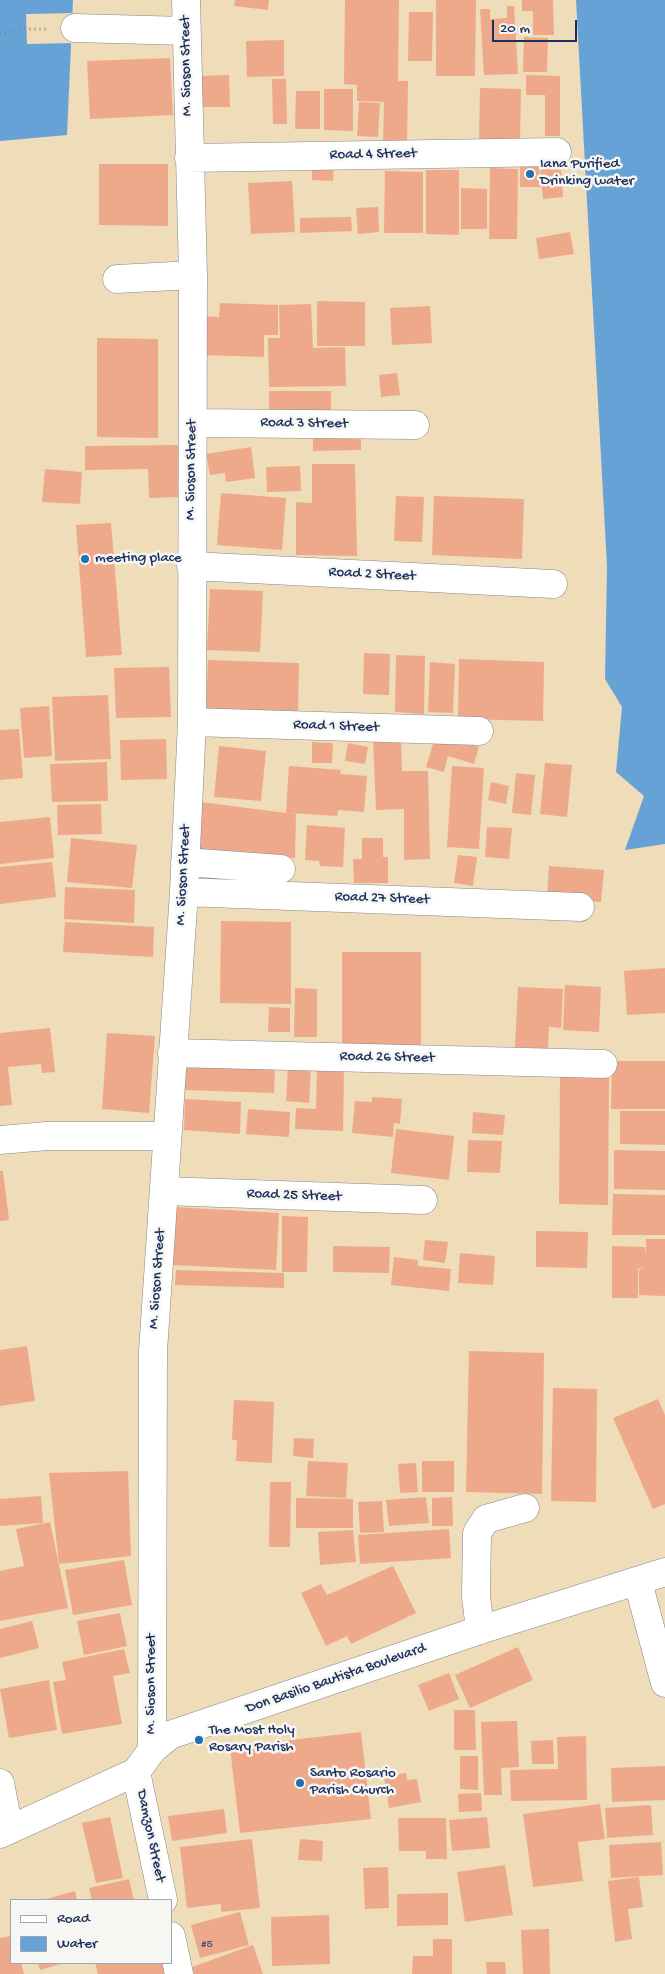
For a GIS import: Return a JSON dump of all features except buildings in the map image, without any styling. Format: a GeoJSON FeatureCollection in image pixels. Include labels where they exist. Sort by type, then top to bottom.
{"type":"FeatureCollection","features":[{"type":"Feature","properties":{"kind":"street","name":"M. Sioson Street"},"geometry":{"type":"LineString","coordinates":[[152,1750],[153,1351],[166,1136],[184,892],[192,722],[193,275],[186,0]]}},
{"type":"Feature","properties":{"kind":"street"},"geometry":{"type":"LineString","coordinates":[[75,28],[186,31]]}},
{"type":"Feature","properties":{"kind":"street","name":"Road 4 Street"},"geometry":{"type":"LineString","coordinates":[[189,158],[556,152]]}},
{"type":"Feature","properties":{"kind":"street"},"geometry":{"type":"LineString","coordinates":[[117,279],[193,275]]}},
{"type":"Feature","properties":{"kind":"street","name":"Road 3 Street"},"geometry":{"type":"LineString","coordinates":[[193,423],[414,425]]}},
{"type":"Feature","properties":{"kind":"street","name":"Road 2 Street"},"geometry":{"type":"LineString","coordinates":[[191,566],[553,584]]}},
{"type":"Feature","properties":{"kind":"street","name":"Road 1 Street"},"geometry":{"type":"LineString","coordinates":[[192,722],[480,731]]}},
{"type":"Feature","properties":{"kind":"street"},"geometry":{"type":"LineString","coordinates":[[185,862],[280,869]]}},
{"type":"Feature","properties":{"kind":"street","name":"Road 27 Street"},"geometry":{"type":"LineString","coordinates":[[184,892],[580,907]]}},
{"type":"Feature","properties":{"kind":"street","name":"Road 26 Street"},"geometry":{"type":"LineString","coordinates":[[172,1053],[603,1064]]}},
{"type":"Feature","properties":{"kind":"street"},"geometry":{"type":"LineString","coordinates":[[0,1140],[47,1136],[166,1136]]}},
{"type":"Feature","properties":{"kind":"street","name":"Road 25 Street"},"geometry":{"type":"LineString","coordinates":[[164,1191],[423,1200]]}},
{"type":"Feature","properties":{"kind":"street"},"geometry":{"type":"LineString","coordinates":[[480,1630],[476,1596],[477,1533],[486,1519],[525,1508]]}},
{"type":"Feature","properties":{"kind":"street","name":"Don Basilio Bautista Boulevard"},"geometry":{"type":"LineString","coordinates":[[5,1832],[136,1772],[152,1750],[170,1735],[480,1630],[665,1572]]}},
{"type":"Feature","properties":{"kind":"street"},"geometry":{"type":"LineString","coordinates":[[638,1582],[665,1683]]}},
{"type":"Feature","properties":{"kind":"street","name":"Damzon Street"},"geometry":{"type":"LineString","coordinates":[[136,1772],[163,1899]]}},
{"type":"Feature","properties":{"kind":"street"},"geometry":{"type":"LineString","coordinates":[[0,1783],[5,1832]]}},
{"type":"Feature","properties":{"kind":"street"},"geometry":{"type":"LineString","coordinates":[[172,1940],[180,1974]]}},
{"type":"Feature","properties":{"kind":"path"},"geometry":{"type":"LineString","coordinates":[[0,34],[26,29]]}},
{"type":"Feature","properties":{"kind":"water"},"geometry":{"type":"Polygon","coordinates":[[[0,0],[73,0],[67,135],[0,141],[0,0]]]}},
{"type":"Feature","properties":{"kind":"water"},"geometry":{"type":"Polygon","coordinates":[[[576,0],[665,0],[665,844],[625,850],[644,796],[616,772],[622,707],[605,679],[607,566],[576,0]]]}},
{"type":"Feature","properties":{"kind":"pier"},"geometry":{"type":"Polygon","coordinates":[[[75,13],[73,43],[27,44],[26,14],[75,13]]]}},
{"type":"Feature","properties":{"kind":"place","name":"Iana Purified Drinking water"},"geometry":{"type":"Point","coordinates":[530,174]}},
{"type":"Feature","properties":{"kind":"place","name":"meeting place"},"geometry":{"type":"Point","coordinates":[85,559]}},
{"type":"Feature","properties":{"kind":"place","name":"The Most Holy Rosary Parish"},"geometry":{"type":"Point","coordinates":[199,1740]}},
{"type":"Feature","properties":{"kind":"place","name":"Santo Rosario Parish Church"},"geometry":{"type":"Point","coordinates":[300,1783]}}]}
